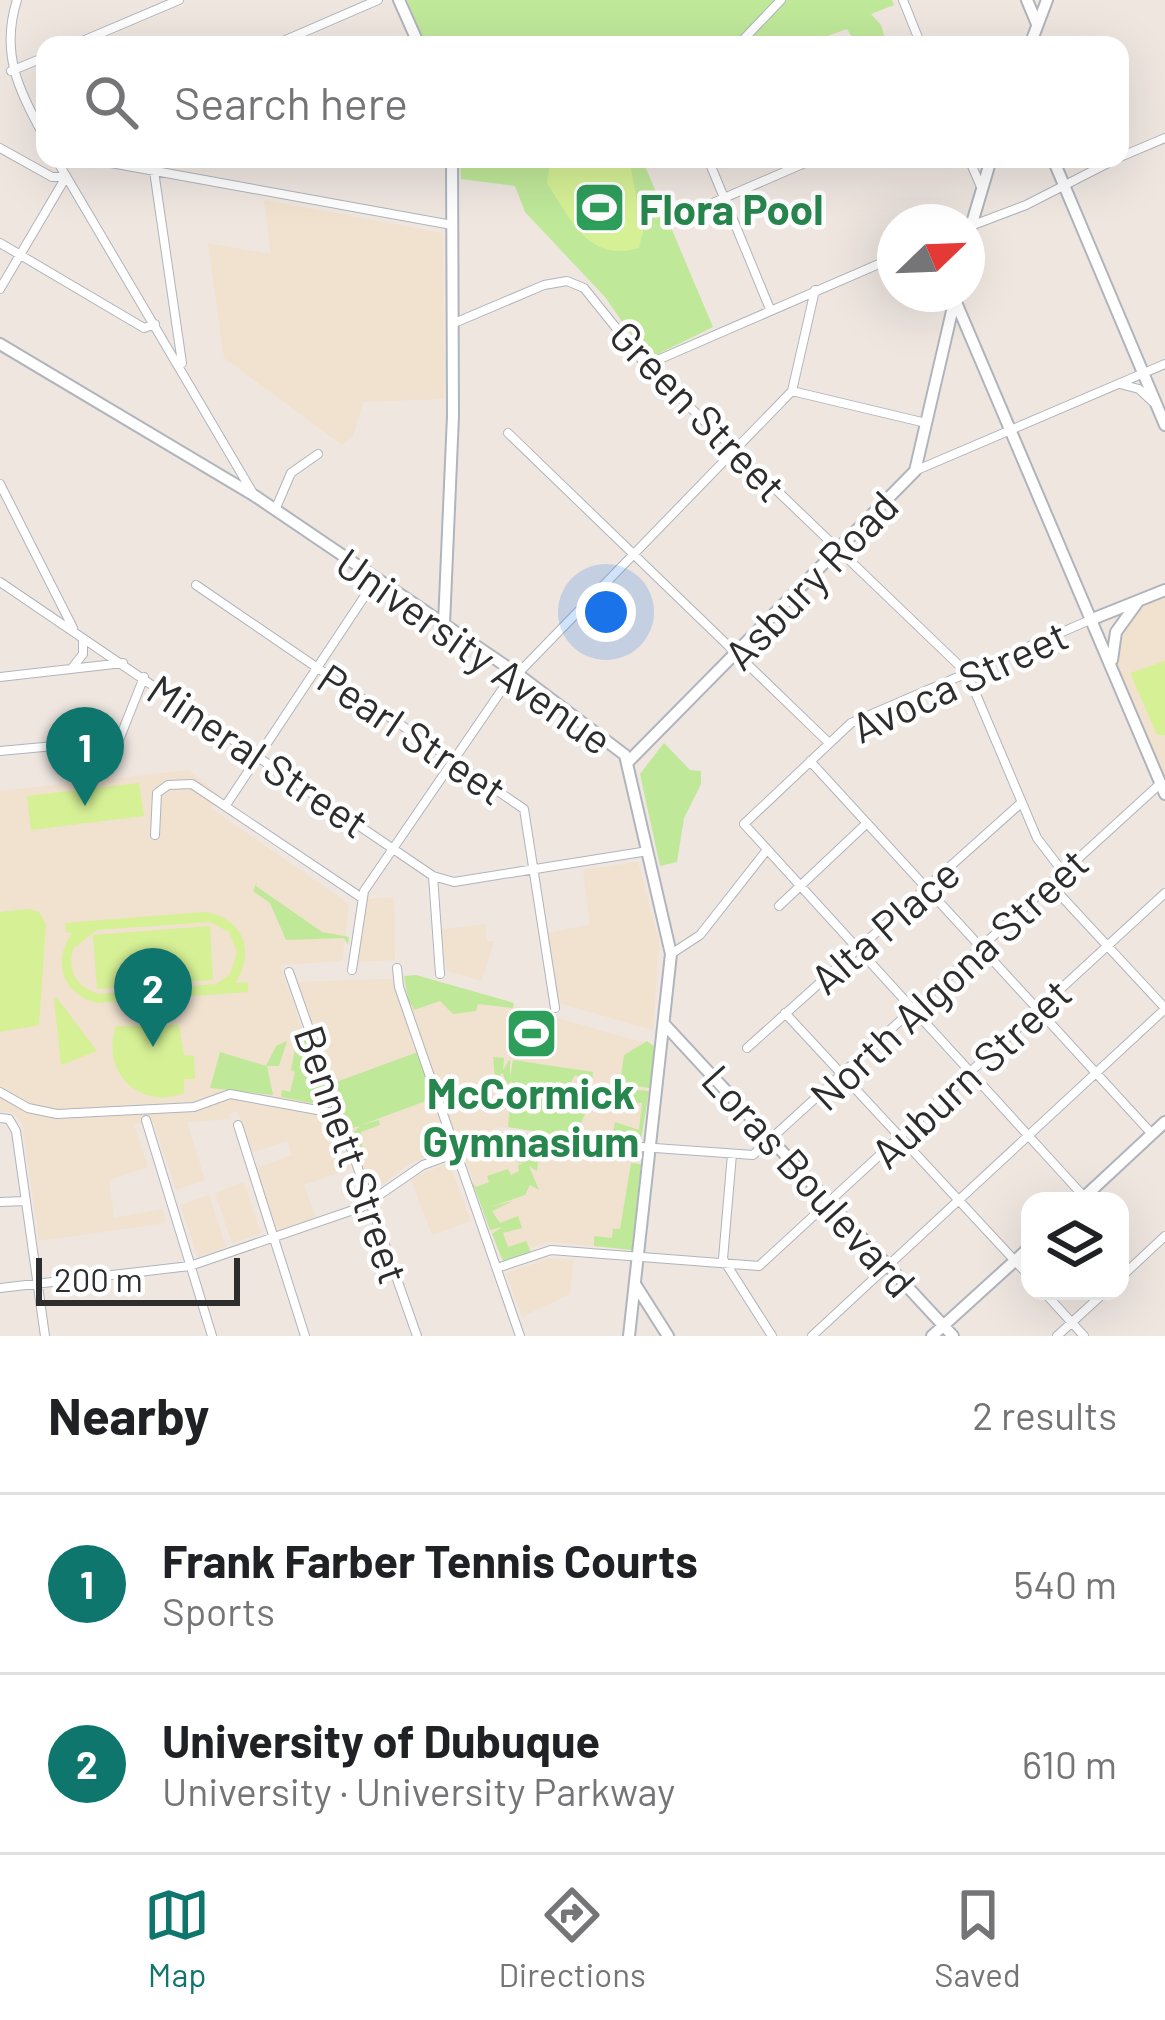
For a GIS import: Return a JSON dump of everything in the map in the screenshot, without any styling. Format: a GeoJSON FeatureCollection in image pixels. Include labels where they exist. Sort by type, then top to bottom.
{"type":"FeatureCollection","features":[{"type":"Feature","properties":{"kind":"main road"},"geometry":{"type":"LineString","coordinates":[[399,0],[415,36]]}},
{"type":"Feature","properties":{"kind":"main road"},"geometry":{"type":"LineString","coordinates":[[1027,0],[1037,24]]}},
{"type":"Feature","properties":{"kind":"main road"},"geometry":{"type":"LineString","coordinates":[[1033,36],[1047,0]]}},
{"type":"Feature","properties":{"kind":"main road"},"geometry":{"type":"LineString","coordinates":[[444,624],[452,168]]}},
{"type":"Feature","properties":{"kind":"main road"},"geometry":{"type":"LineString","coordinates":[[976,204],[988,168]]}},
{"type":"Feature","properties":{"kind":"main road"},"geometry":{"type":"LineString","coordinates":[[1057,168],[1165,425]]}},
{"type":"Feature","properties":{"kind":"main road","name":"Asbury Road"},"geometry":{"type":"LineString","coordinates":[[627,764],[915,471],[952,312]]}},
{"type":"Feature","properties":{"kind":"main road"},"geometry":{"type":"LineString","coordinates":[[961,312],[1163,788]]}},
{"type":"Feature","properties":{"kind":"main road","name":"University Avenue"},"geometry":{"type":"LineString","coordinates":[[0,344],[255,496],[613,741],[627,764],[671,954],[629,1336]]}},
{"type":"Feature","properties":{"kind":"main road"},"geometry":{"type":"LineString","coordinates":[[1090,620],[1165,590]]}},
{"type":"Feature","properties":{"kind":"main road"},"geometry":{"type":"LineString","coordinates":[[1112,669],[1116,632],[1137,603]]}},
{"type":"Feature","properties":{"kind":"main road","name":"Loras Boulevard"},"geometry":{"type":"LineString","coordinates":[[665,1025],[948,1331]]}},
{"type":"Feature","properties":{"kind":"main road"},"geometry":{"type":"LineString","coordinates":[[1092,1192],[1165,1122]]}},
{"type":"Feature","properties":{"kind":"main road"},"geometry":{"type":"LineString","coordinates":[[932,1336],[948,1331],[1021,1254]]}},
{"type":"Feature","properties":{"kind":"main road"},"geometry":{"type":"LineString","coordinates":[[634,1284],[668,1336]]}},
{"type":"Feature","properties":{"kind":"street"},"geometry":{"type":"LineString","coordinates":[[17,0],[4,36],[11,71],[36,120]]}},
{"type":"Feature","properties":{"kind":"street"},"geometry":{"type":"LineString","coordinates":[[94,36],[179,0]]}},
{"type":"Feature","properties":{"kind":"street"},"geometry":{"type":"LineString","coordinates":[[295,36],[379,0]]}},
{"type":"Feature","properties":{"kind":"street"},"geometry":{"type":"LineString","coordinates":[[747,36],[782,0]]}},
{"type":"Feature","properties":{"kind":"street"},"geometry":{"type":"LineString","coordinates":[[903,0],[917,36]]}},
{"type":"Feature","properties":{"kind":"street"},"geometry":{"type":"LineString","coordinates":[[11,71],[36,61]]}},
{"type":"Feature","properties":{"kind":"street"},"geometry":{"type":"LineString","coordinates":[[1129,153],[1165,138]]}},
{"type":"Feature","properties":{"kind":"street"},"geometry":{"type":"LineString","coordinates":[[0,148],[52,177],[67,177]]}},
{"type":"Feature","properties":{"kind":"street"},"geometry":{"type":"LineString","coordinates":[[62,168],[255,496]]}},
{"type":"Feature","properties":{"kind":"street"},"geometry":{"type":"LineString","coordinates":[[138,168],[452,225]]}},
{"type":"Feature","properties":{"kind":"street"},"geometry":{"type":"LineString","coordinates":[[711,168],[770,309]]}},
{"type":"Feature","properties":{"kind":"street"},"geometry":{"type":"LineString","coordinates":[[669,222],[793,168]]}},
{"type":"Feature","properties":{"kind":"street"},"geometry":{"type":"LineString","coordinates":[[973,168],[981,188]]}},
{"type":"Feature","properties":{"kind":"street"},"geometry":{"type":"LineString","coordinates":[[985,220],[1026,205],[1095,168]]}},
{"type":"Feature","properties":{"kind":"street"},"geometry":{"type":"LineString","coordinates":[[154,171],[184,371]]}},
{"type":"Feature","properties":{"kind":"street"},"geometry":{"type":"LineString","coordinates":[[0,290],[67,177]]}},
{"type":"Feature","properties":{"kind":"street"},"geometry":{"type":"LineString","coordinates":[[0,243],[144,328],[155,324]]}},
{"type":"Feature","properties":{"kind":"street"},"geometry":{"type":"LineString","coordinates":[[646,365],[877,264]]}},
{"type":"Feature","properties":{"kind":"street","name":"Green Street"},"geometry":{"type":"LineString","coordinates":[[452,324],[567,281],[584,288],[646,365],[967,674],[1036,838],[1063,872]]}},
{"type":"Feature","properties":{"kind":"street"},"geometry":{"type":"LineString","coordinates":[[352,970],[362,898],[501,691],[792,391],[814,290]]}},
{"type":"Feature","properties":{"kind":"street"},"geometry":{"type":"LineString","coordinates":[[915,471],[1165,364]]}},
{"type":"Feature","properties":{"kind":"street"},"geometry":{"type":"LineString","coordinates":[[1118,384],[1139,389],[1157,406]]}},
{"type":"Feature","properties":{"kind":"street"},"geometry":{"type":"LineString","coordinates":[[792,391],[926,423]]}},
{"type":"Feature","properties":{"kind":"street"},"geometry":{"type":"LineString","coordinates":[[508,434],[829,742]]}},
{"type":"Feature","properties":{"kind":"street"},"geometry":{"type":"LineString","coordinates":[[274,510],[291,473],[318,454]]}},
{"type":"Feature","properties":{"kind":"street"},"geometry":{"type":"LineString","coordinates":[[0,484],[61,596],[74,630]]}},
{"type":"Feature","properties":{"kind":"street"},"geometry":{"type":"LineString","coordinates":[[226,805],[376,579]]}},
{"type":"Feature","properties":{"kind":"street","name":"Mineral Street"},"geometry":{"type":"LineString","coordinates":[[0,582],[433,875]]}},
{"type":"Feature","properties":{"kind":"street","name":"Pearl Street"},"geometry":{"type":"LineString","coordinates":[[196,584],[524,809],[554,1008]]}},
{"type":"Feature","properties":{"kind":"street","name":"Avoca Street"},"geometry":{"type":"LineString","coordinates":[[766,851],[744,824],[855,721],[1090,620]]}},
{"type":"Feature","properties":{"kind":"street"},"geometry":{"type":"LineString","coordinates":[[70,670],[81,660],[82,638]]}},
{"type":"Feature","properties":{"kind":"street"},"geometry":{"type":"LineString","coordinates":[[0,677],[123,663]]}},
{"type":"Feature","properties":{"kind":"street"},"geometry":{"type":"LineString","coordinates":[[0,752],[118,740],[144,677]]}},
{"type":"Feature","properties":{"kind":"street"},"geometry":{"type":"LineString","coordinates":[[810,760],[1152,1134]]}},
{"type":"Feature","properties":{"kind":"street"},"geometry":{"type":"LineString","coordinates":[[155,835],[153,802],[168,784],[192,784],[362,898]]}},
{"type":"Feature","properties":{"kind":"street","name":"North Algona Street"},"geometry":{"type":"LineString","coordinates":[[0,1288],[190,1266],[372,1202],[420,1167],[506,1136],[753,1155],[1063,872],[1163,788]]}},
{"type":"Feature","properties":{"kind":"street","name":"Alta Place"},"geometry":{"type":"LineString","coordinates":[[747,1048],[1021,802]]}},
{"type":"Feature","properties":{"kind":"street"},"geometry":{"type":"LineString","coordinates":[[778,906],[867,823]]}},
{"type":"Feature","properties":{"kind":"street"},"geometry":{"type":"LineString","coordinates":[[440,974],[433,875],[454,882],[648,851]]}},
{"type":"Feature","properties":{"kind":"street"},"geometry":{"type":"LineString","coordinates":[[671,954],[700,934],[766,851],[1077,1192]]}},
{"type":"Feature","properties":{"kind":"street"},"geometry":{"type":"LineString","coordinates":[[812,1336],[1165,1008],[1050,884]]}},
{"type":"Feature","properties":{"kind":"street","name":"Auburn Street"},"geometry":{"type":"LineString","coordinates":[[497,1268],[551,1250],[759,1266],[1165,893]]}},
{"type":"Feature","properties":{"kind":"street"},"geometry":{"type":"LineString","coordinates":[[397,968],[520,1336]]}},
{"type":"Feature","properties":{"kind":"street","name":"Bennett Street"},"geometry":{"type":"LineString","coordinates":[[289,972],[417,1336]]}},
{"type":"Feature","properties":{"kind":"street"},"geometry":{"type":"LineString","coordinates":[[785,1013],[1021,1267]]}},
{"type":"Feature","properties":{"kind":"street"},"geometry":{"type":"LineString","coordinates":[[0,1092],[28,1108],[57,1114],[197,1105],[236,1094],[339,1114]]}},
{"type":"Feature","properties":{"kind":"street"},"geometry":{"type":"LineString","coordinates":[[0,1118],[13,1123],[45,1336]]}},
{"type":"Feature","properties":{"kind":"street"},"geometry":{"type":"LineString","coordinates":[[146,1120],[212,1336]]}},
{"type":"Feature","properties":{"kind":"street"},"geometry":{"type":"LineString","coordinates":[[238,1125],[305,1336]]}},
{"type":"Feature","properties":{"kind":"street"},"geometry":{"type":"LineString","coordinates":[[732,1154],[722,1259],[772,1336]]}},
{"type":"Feature","properties":{"kind":"street"},"geometry":{"type":"LineString","coordinates":[[0,1202],[26,1201]]}},
{"type":"Feature","properties":{"kind":"street"},"geometry":{"type":"LineString","coordinates":[[1129,1270],[1165,1236]]}},
{"type":"Feature","properties":{"kind":"street"},"geometry":{"type":"LineString","coordinates":[[1051,1300],[1084,1336]]}},
{"type":"Feature","properties":{"kind":"street"},"geometry":{"type":"LineString","coordinates":[[1057,1336],[1096,1300]]}},
{"type":"Feature","properties":{"kind":"shaded area"},"geometry":{"type":"Polygon","coordinates":[[[264,200],[443,233],[444,399],[363,402],[353,437],[342,445],[224,358],[208,243],[271,254],[264,200]]]}},
{"type":"Feature","properties":{"kind":"shaded area"},"geometry":{"type":"Polygon","coordinates":[[[1165,590],[1165,799],[1112,669],[1112,650],[1137,603],[1165,590]]]}},
{"type":"Feature","properties":{"kind":"shaded area"},"geometry":{"type":"Polygon","coordinates":[[[189,770],[219,795],[211,808],[349,904],[342,961],[280,965],[350,1169],[304,1185],[316,1218],[277,1231],[256,1168],[292,1155],[287,1141],[251,1153],[237,1111],[230,1114],[232,1119],[187,1122],[205,1180],[176,1190],[154,1123],[134,1124],[148,1167],[109,1180],[114,1218],[162,1209],[166,1223],[39,1241],[22,1122],[13,1113],[0,1111],[0,791],[189,770]]]}},
{"type":"Feature","properties":{"kind":"shaded area"},"geometry":{"type":"Polygon","coordinates":[[[638,862],[659,942],[653,1030],[558,1003],[547,933],[590,925],[583,870],[638,862]]]}},
{"type":"Feature","properties":{"kind":"shaded area"},"geometry":{"type":"Polygon","coordinates":[[[394,897],[395,960],[358,962],[367,899],[394,897]]]}},
{"type":"Feature","properties":{"kind":"shaded area"},"geometry":{"type":"Polygon","coordinates":[[[485,924],[487,941],[494,941],[482,981],[447,971],[440,930],[485,924]]]}},
{"type":"Feature","properties":{"kind":"shaded area"},"geometry":{"type":"Polygon","coordinates":[[[419,978],[652,1045],[640,1140],[499,1127],[407,1165],[372,1193],[296,982],[419,978]]]}},
{"type":"Feature","properties":{"kind":"shaded area"},"geometry":{"type":"Polygon","coordinates":[[[501,1143],[638,1156],[627,1249],[548,1242],[501,1258],[464,1156],[501,1143]]]}},
{"type":"Feature","properties":{"kind":"shaded area"},"geometry":{"type":"Polygon","coordinates":[[[449,1162],[471,1221],[432,1235],[411,1179],[449,1162]]]}},
{"type":"Feature","properties":{"kind":"shaded area"},"geometry":{"type":"Polygon","coordinates":[[[244,1182],[261,1233],[232,1244],[215,1193],[244,1182]]]}},
{"type":"Feature","properties":{"kind":"shaded area"},"geometry":{"type":"Polygon","coordinates":[[[209,1195],[226,1247],[198,1257],[180,1205],[209,1195]]]}},
{"type":"Feature","properties":{"kind":"shaded area"},"geometry":{"type":"Polygon","coordinates":[[[550,1258],[573,1260],[570,1294],[522,1317],[506,1273],[550,1258]]]}},
{"type":"Feature","properties":{"kind":"green space"},"geometry":{"type":"Polygon","coordinates":[[[407,0],[892,0],[894,5],[871,14],[884,36],[851,36],[847,29],[827,36],[422,36],[407,0]]]}},
{"type":"Feature","properties":{"kind":"green space"},"geometry":{"type":"Polygon","coordinates":[[[460,168],[646,168],[713,327],[648,359],[605,297],[525,212],[515,186],[461,179],[460,168]]]}},
{"type":"Feature","properties":{"kind":"green space","name":"Flora Pool"},"geometry":{"type":"Polygon","coordinates":[[[549,168],[631,168],[643,231],[639,248],[622,251],[594,244],[564,211],[547,183],[549,168]]]}},
{"type":"Feature","properties":{"kind":"green space"},"geometry":{"type":"Polygon","coordinates":[[[1165,661],[1165,735],[1157,735],[1130,673],[1165,661]]]}},
{"type":"Feature","properties":{"kind":"green space"},"geometry":{"type":"Polygon","coordinates":[[[664,743],[690,770],[701,771],[701,784],[684,818],[677,862],[660,866],[640,774],[664,743]]]}},
{"type":"Feature","properties":{"kind":"green space"},"geometry":{"type":"Polygon","coordinates":[[[139,783],[144,816],[31,830],[27,796],[139,783]]]}},
{"type":"Feature","properties":{"kind":"green space"},"geometry":{"type":"Polygon","coordinates":[[[257,881],[256,886],[322,932],[349,937],[348,945],[344,938],[286,940],[270,903],[253,891],[257,881]]]}},
{"type":"Feature","properties":{"kind":"green space"},"geometry":{"type":"Polygon","coordinates":[[[0,912],[39,912],[46,924],[39,1025],[0,1032],[0,912]]]}},
{"type":"Feature","properties":{"kind":"green space"},"geometry":{"type":"Polygon","coordinates":[[[203,912],[216,915],[228,920],[242,937],[245,959],[235,983],[248,982],[248,992],[98,1003],[86,999],[64,975],[63,955],[72,933],[66,932],[65,923],[203,912]],[[210,922],[97,930],[73,949],[73,972],[85,988],[100,994],[216,984],[230,974],[237,952],[229,932],[210,922]]]}},
{"type":"Feature","properties":{"kind":"green space"},"geometry":{"type":"Polygon","coordinates":[[[210,926],[213,980],[97,989],[93,935],[210,926]]]}},
{"type":"Feature","properties":{"kind":"green space"},"geometry":{"type":"Polygon","coordinates":[[[416,975],[514,1003],[513,1008],[478,1004],[476,1011],[453,1014],[440,1001],[414,1010],[411,1003],[410,1009],[404,976],[416,975]]]}},
{"type":"Feature","properties":{"kind":"green space"},"geometry":{"type":"Polygon","coordinates":[[[54,999],[97,1051],[61,1065],[54,999]]]}},
{"type":"Feature","properties":{"kind":"green space"},"geometry":{"type":"Polygon","coordinates":[[[179,1025],[184,1055],[194,1056],[195,1079],[184,1079],[184,1093],[168,1097],[138,1092],[119,1072],[114,1058],[116,1026],[179,1025]]]}},
{"type":"Feature","properties":{"kind":"green space"},"geometry":{"type":"Polygon","coordinates":[[[297,1038],[307,1039],[331,1107],[281,1097],[282,1090],[290,1092],[297,1038]]]}},
{"type":"Feature","properties":{"kind":"green space"},"geometry":{"type":"Polygon","coordinates":[[[287,1041],[279,1066],[267,1066],[273,1095],[210,1088],[220,1052],[266,1066],[276,1046],[287,1041]]]}},
{"type":"Feature","properties":{"kind":"green space"},"geometry":{"type":"Polygon","coordinates":[[[647,1041],[655,1047],[650,1088],[620,1084],[624,1055],[647,1041]]]}},
{"type":"Feature","properties":{"kind":"green space"},"geometry":{"type":"Polygon","coordinates":[[[418,1052],[434,1098],[361,1125],[379,1120],[380,1125],[361,1132],[363,1152],[353,1133],[360,1126],[349,1129],[336,1082],[418,1052]]]}},
{"type":"Feature","properties":{"kind":"green space"},"geometry":{"type":"Polygon","coordinates":[[[493,1057],[504,1058],[503,1070],[510,1059],[510,1078],[513,1060],[593,1072],[592,1081],[575,1075],[570,1084],[592,1084],[596,1096],[610,1098],[612,1104],[591,1101],[576,1134],[569,1134],[574,1138],[508,1127],[512,1081],[506,1085],[503,1073],[495,1078],[493,1057]]]}},
{"type":"Feature","properties":{"kind":"green space"},"geometry":{"type":"Polygon","coordinates":[[[617,1089],[649,1091],[641,1140],[612,1137],[615,1122],[639,1130],[642,1103],[615,1104],[617,1089]]]}},
{"type":"Feature","properties":{"kind":"green space"},"geometry":{"type":"Polygon","coordinates":[[[498,1145],[574,1149],[574,1154],[539,1153],[537,1171],[529,1166],[539,1190],[530,1185],[525,1195],[490,1207],[513,1201],[492,1211],[500,1223],[518,1216],[522,1228],[503,1233],[508,1247],[526,1241],[531,1252],[503,1261],[492,1234],[502,1227],[490,1230],[472,1181],[476,1187],[489,1182],[487,1176],[508,1169],[511,1175],[519,1171],[518,1165],[524,1163],[517,1163],[522,1159],[517,1147],[502,1156],[498,1145]]]}},
{"type":"Feature","properties":{"kind":"green space"},"geometry":{"type":"Polygon","coordinates":[[[631,1163],[641,1164],[632,1250],[594,1246],[594,1236],[612,1238],[613,1229],[620,1229],[631,1163]]]}},
{"type":"Feature","properties":{"kind":"place","name":"Flora Pool"},"geometry":{"type":"Point","coordinates":[600,208]}},
{"type":"Feature","properties":{"kind":"place","name":"Frank Farber Tennis Courts"},"geometry":{"type":"Point","coordinates":[85,806]}},
{"type":"Feature","properties":{"kind":"place","name":"McCormick Gymnasium"},"geometry":{"type":"Point","coordinates":[531,1033]}},
{"type":"Feature","properties":{"kind":"place","name":"University of Dubuque"},"geometry":{"type":"Point","coordinates":[153,1047]}}]}
